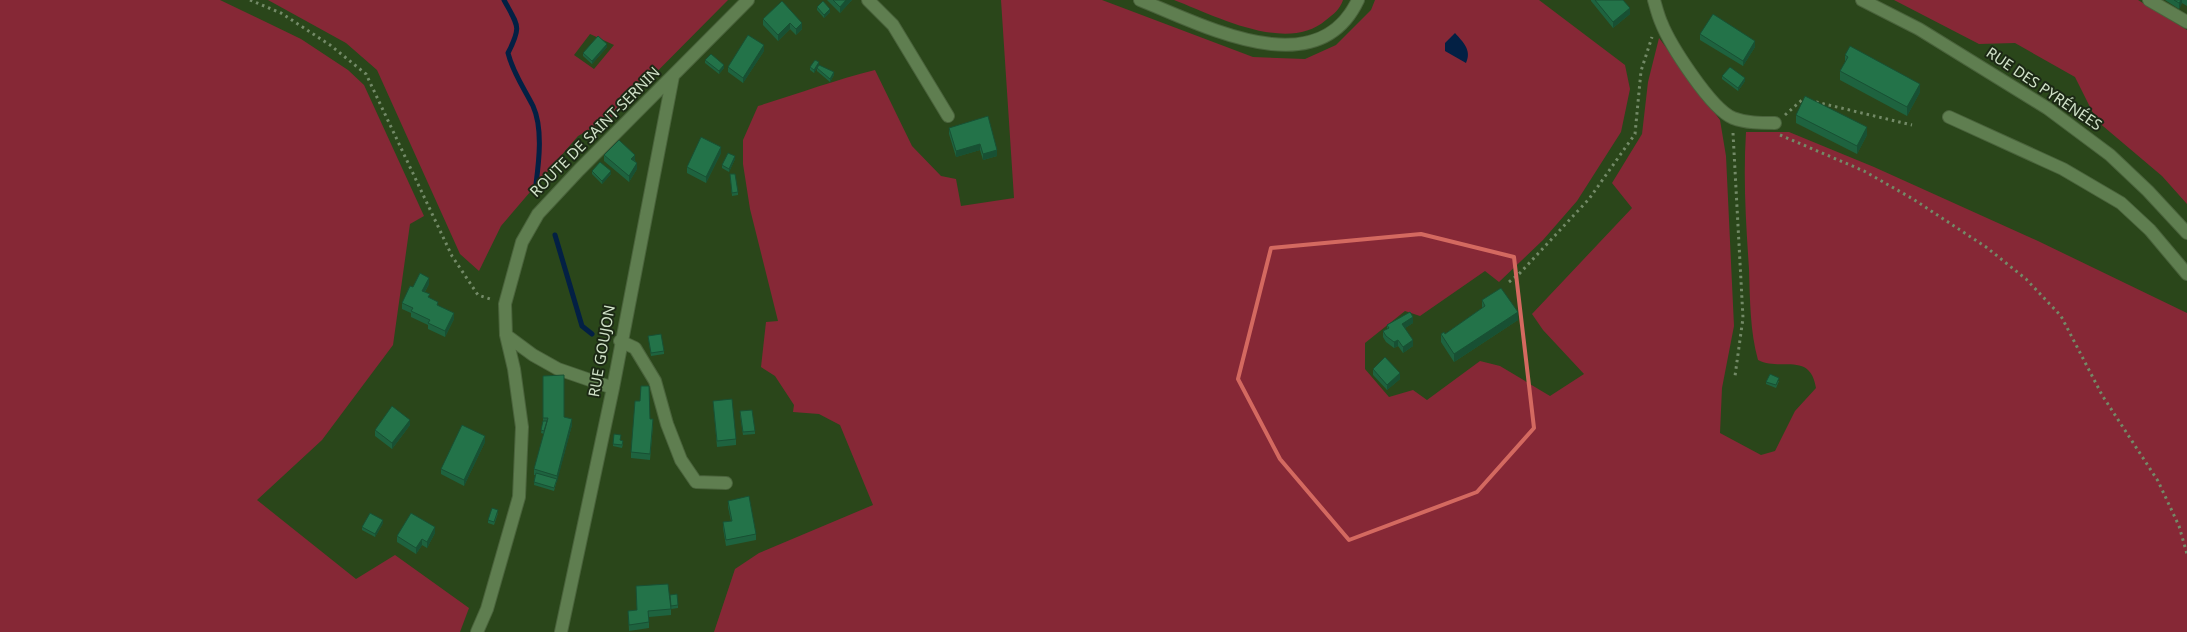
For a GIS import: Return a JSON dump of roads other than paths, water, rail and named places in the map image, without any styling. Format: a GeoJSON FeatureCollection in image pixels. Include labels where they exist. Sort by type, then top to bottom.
{"type":"FeatureCollection","features":[{"type":"Feature","properties":{"kind":"street","name":"ROUTE DE SAINT-SERNIN"},"geometry":{"type":"LineString","coordinates":[[477,632],[487,609],[519,497],[522,427],[514,369],[506,334],[505,304],[522,242],[538,214],[626,121],[673,76],[739,5],[748,0]]}},
{"type":"Feature","properties":{"kind":"street"},"geometry":{"type":"LineString","coordinates":[[868,0],[893,25],[948,116]]}},
{"type":"Feature","properties":{"kind":"street"},"geometry":{"type":"LineString","coordinates":[[1140,0],[1213,29],[1260,44],[1282,46],[1310,43],[1342,26],[1358,0]]}},
{"type":"Feature","properties":{"kind":"street"},"geometry":{"type":"LineString","coordinates":[[1654,0],[1671,42],[1710,98],[1731,118],[1748,122],[1775,123]]}},
{"type":"Feature","properties":{"kind":"street","name":"RUE DES PYRÉNÉES"},"geometry":{"type":"LineString","coordinates":[[1862,0],[1919,29],[2047,108],[2110,155],[2187,232]]}},
{"type":"Feature","properties":{"kind":"street"},"geometry":{"type":"LineString","coordinates":[[2149,0],[2187,22]]}},
{"type":"Feature","properties":{"kind":"street","name":"RUE GOUJON"},"geometry":{"type":"LineString","coordinates":[[561,632],[613,388],[620,340],[673,76]]}},
{"type":"Feature","properties":{"kind":"street"},"geometry":{"type":"LineString","coordinates":[[1950,117],[2063,169],[2122,203],[2150,230],[2187,274]]}},
{"type":"Feature","properties":{"kind":"street"},"geometry":{"type":"LineString","coordinates":[[506,334],[533,355],[558,369],[613,388]]}},
{"type":"Feature","properties":{"kind":"street"},"geometry":{"type":"LineString","coordinates":[[620,340],[635,348],[655,381],[667,424],[681,460],[696,482],[726,483]]}},
{"type":"Feature","properties":{"kind":"water"},"geometry":{"type":"Polygon","coordinates":[[[1455,33],[1464,43],[1467,50],[1468,58],[1466,63],[1445,51],[1445,43],[1455,33]]]}},
{"type":"Feature","properties":{"kind":"waterway"},"geometry":{"type":"LineString","coordinates":[[504,0],[515,21],[517,31],[508,53],[516,74],[533,106],[538,124],[539,145],[536,184]]}},
{"type":"Feature","properties":{"kind":"waterway"},"geometry":{"type":"LineString","coordinates":[[555,235],[582,326],[592,334]]}}]}
